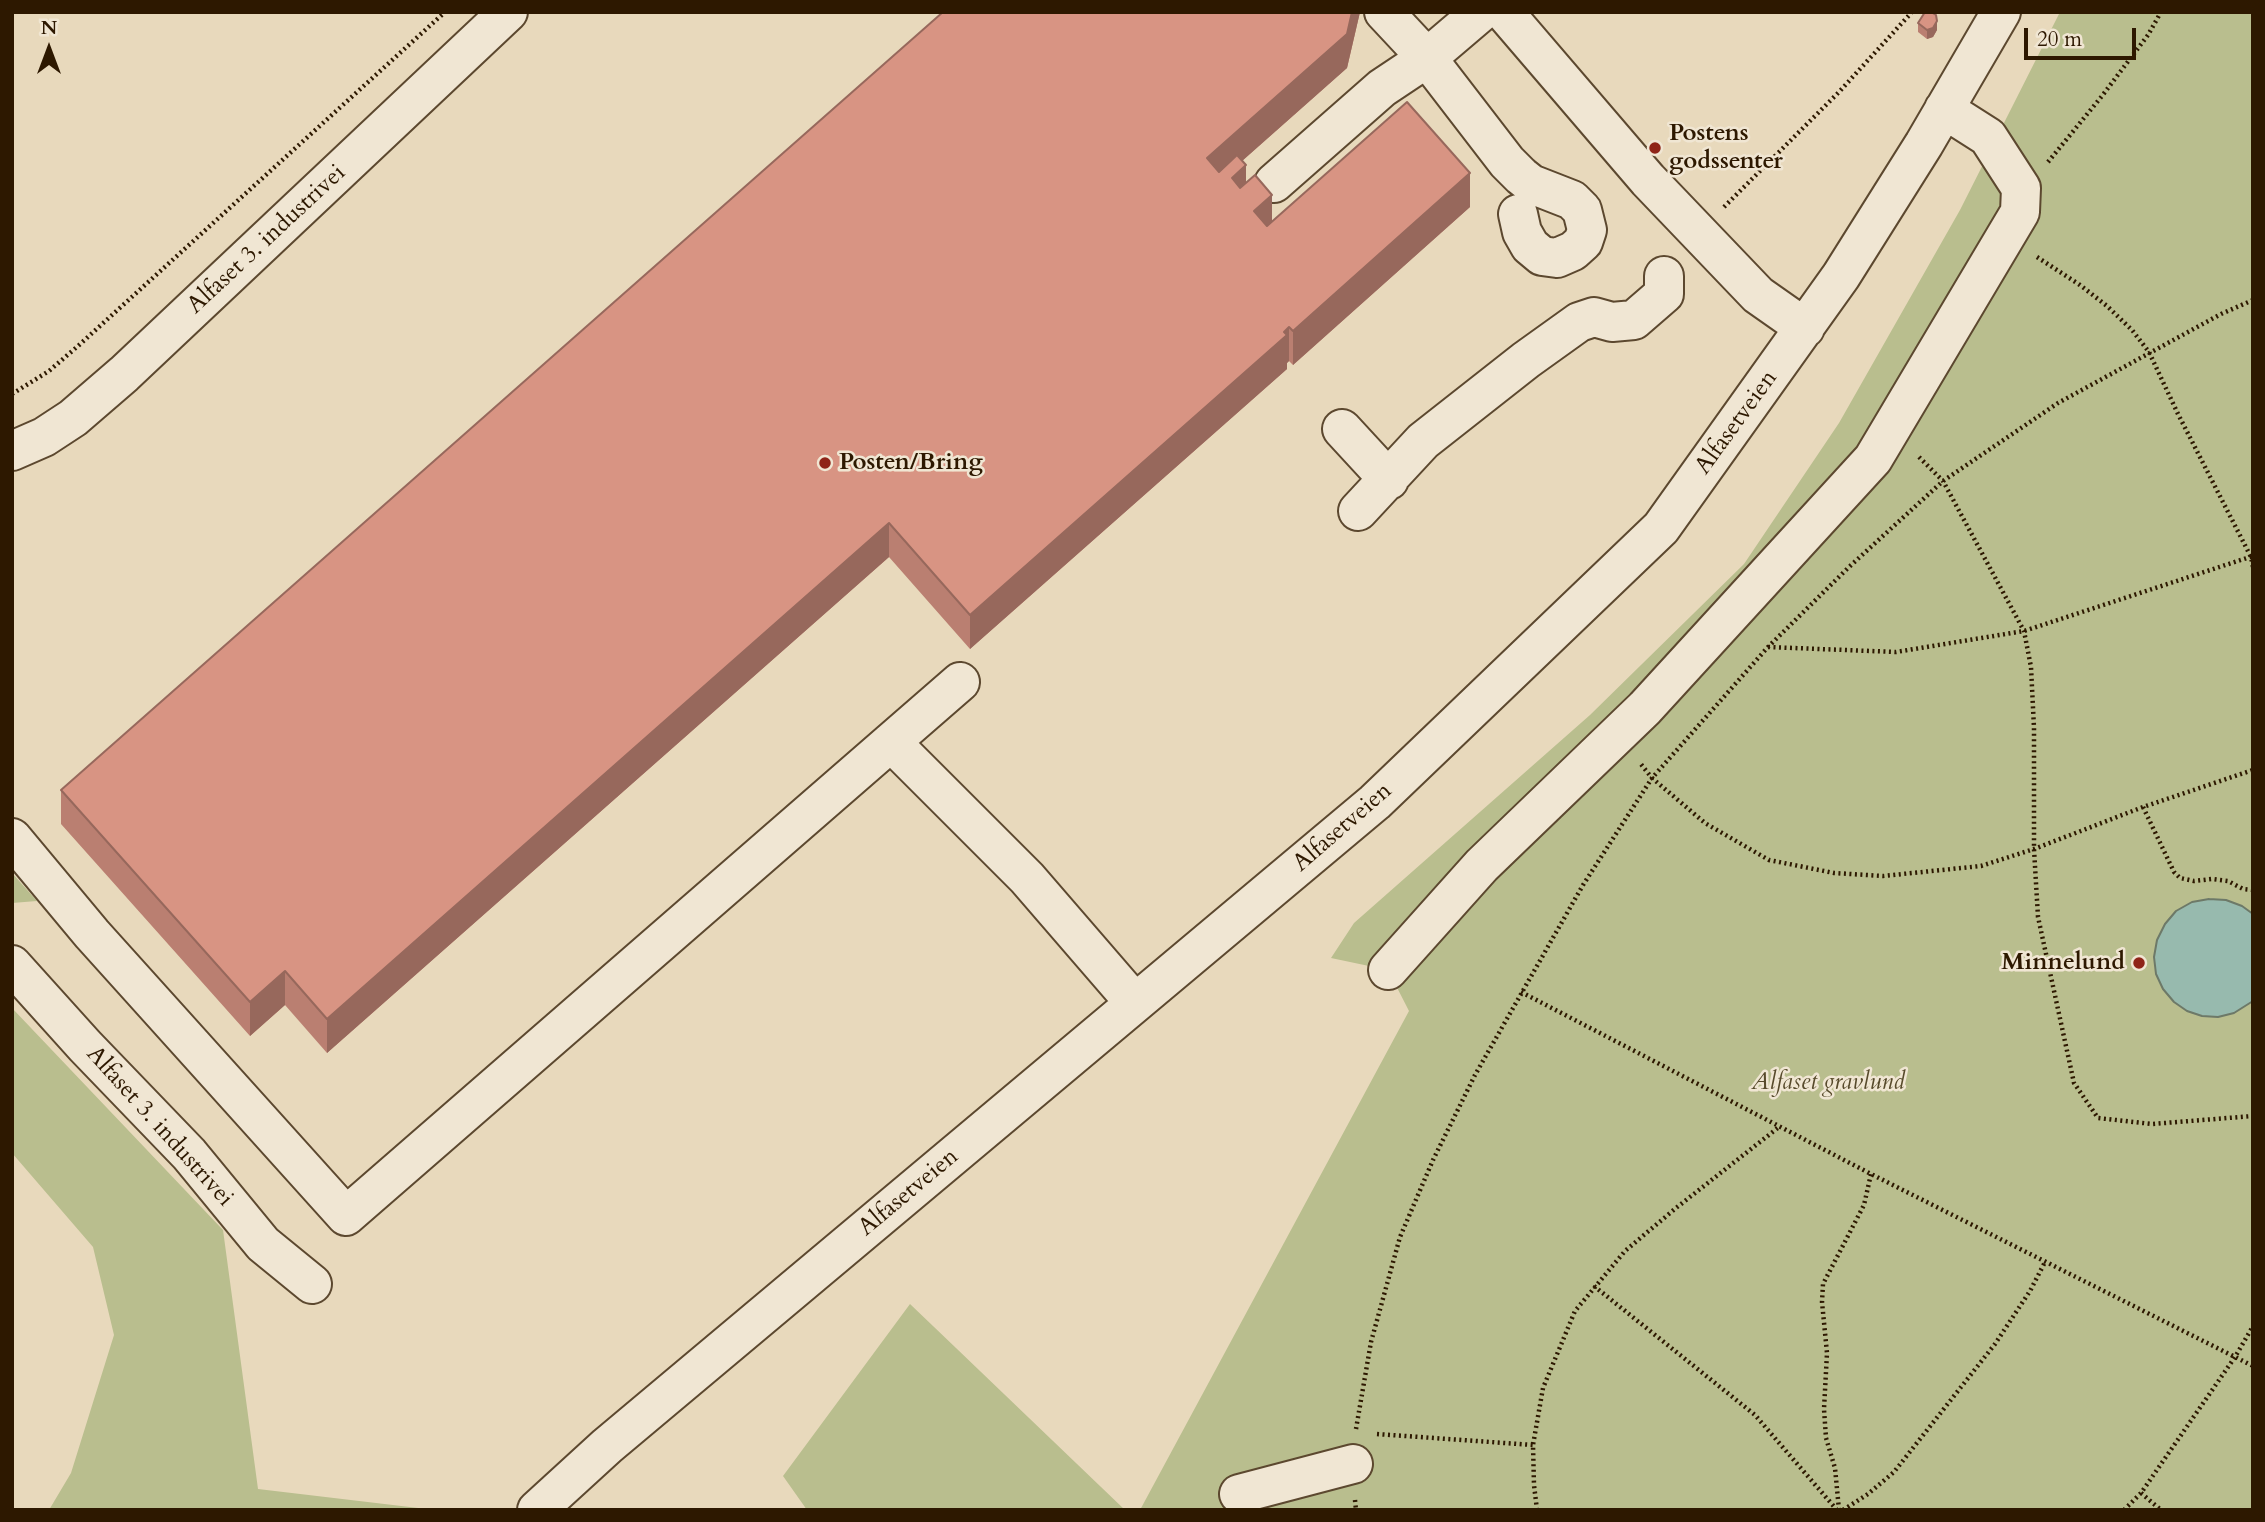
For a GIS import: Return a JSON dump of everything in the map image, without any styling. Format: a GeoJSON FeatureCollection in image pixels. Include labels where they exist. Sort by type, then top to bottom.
{"type":"FeatureCollection","features":[{"type":"Feature","properties":{"kind":"street","name":"Alfaset 3. industrivei"},"geometry":{"type":"LineString","coordinates":[[12,451],[44,437],[64,424],[124,374],[509,12]]}},
{"type":"Feature","properties":{"kind":"street"},"geometry":{"type":"LineString","coordinates":[[1384,12],[1427,58],[1507,162],[1531,184],[1572,200],[1582,210],[1587,230],[1583,242],[1573,251],[1557,258],[1542,256],[1530,246],[1522,232],[1518,214]]}},
{"type":"Feature","properties":{"kind":"street"},"geometry":{"type":"LineString","coordinates":[[1274,183],[1382,88],[1427,58],[1481,12]]}},
{"type":"Feature","properties":{"kind":"street"},"geometry":{"type":"LineString","coordinates":[[1504,12],[1639,171],[1758,295],[1805,328]]}},
{"type":"Feature","properties":{"kind":"street","name":"Alfasetveien"},"geometry":{"type":"LineString","coordinates":[[537,1510],[607,1447],[1375,802],[1661,528],[1805,328],[1878,219],[2001,12]]}},
{"type":"Feature","properties":{"kind":"street"},"geometry":{"type":"LineString","coordinates":[[1388,970],[1482,865],[1645,708],[1873,459],[2020,212],[2021,188],[1988,137],[1944,109]]}},
{"type":"Feature","properties":{"kind":"street"},"geometry":{"type":"LineString","coordinates":[[1358,512],[1423,441],[1563,333],[1579,322],[1594,317],[1612,322],[1634,320],[1664,294],[1664,276],[1699,233]]}},
{"type":"Feature","properties":{"kind":"street"},"geometry":{"type":"LineString","coordinates":[[1342,429],[1389,480]]}},
{"type":"Feature","properties":{"kind":"street"},"geometry":{"type":"LineString","coordinates":[[12,838],[92,934],[346,1216],[960,682]]}},
{"type":"Feature","properties":{"kind":"street"},"geometry":{"type":"LineString","coordinates":[[891,742],[1027,878],[1135,1003]]}},
{"type":"Feature","properties":{"kind":"street","name":"Alfaset 3. industrivei"},"geometry":{"type":"LineString","coordinates":[[12,965],[85,1046],[190,1154],[263,1244],[312,1284]]}},
{"type":"Feature","properties":{"kind":"street"},"geometry":{"type":"LineString","coordinates":[[1239,1494],[1355,1448]]}},
{"type":"Feature","properties":{"kind":"path"},"geometry":{"type":"LineString","coordinates":[[12,394],[49,371],[78,346],[445,12]]}},
{"type":"Feature","properties":{"kind":"path"},"geometry":{"type":"LineString","coordinates":[[1699,233],[1839,92],[1912,12]]}},
{"type":"Feature","properties":{"kind":"path"},"geometry":{"type":"LineString","coordinates":[[2020,196],[2102,96],[2148,35],[2161,12]]}},
{"type":"Feature","properties":{"kind":"path"},"geometry":{"type":"LineString","coordinates":[[2006,236],[2081,285],[2107,306],[2132,330],[2149,352],[2252,556],[2253,567]]}},
{"type":"Feature","properties":{"kind":"path"},"geometry":{"type":"LineString","coordinates":[[1356,1510],[1355,1448],[1371,1342],[1400,1237],[1433,1160],[1475,1075],[1583,885],[1652,778],[1768,647],[1942,481],[2058,403],[2149,352],[2253,300]]}},
{"type":"Feature","properties":{"kind":"path"},"geometry":{"type":"LineString","coordinates":[[1891,429],[1942,481],[2024,631],[2031,667],[2034,728],[2034,849],[2038,917],[2074,1083],[2098,1118],[2152,1124],[2253,1116]]}},
{"type":"Feature","properties":{"kind":"path"},"geometry":{"type":"LineString","coordinates":[[1768,647],[1896,652],[2024,631],[2252,556]]}},
{"type":"Feature","properties":{"kind":"path"},"geometry":{"type":"LineString","coordinates":[[1618,735],[1652,778],[1705,823],[1769,860],[1834,873],[1883,876],[1981,866],[2253,770]]}},
{"type":"Feature","properties":{"kind":"path"},"geometry":{"type":"LineString","coordinates":[[2143,807],[2179,878],[2228,881],[2243,889],[2253,890]]}},
{"type":"Feature","properties":{"kind":"path"},"geometry":{"type":"LineString","coordinates":[[1521,992],[1779,1127],[2253,1366]]}},
{"type":"Feature","properties":{"kind":"path"},"geometry":{"type":"LineString","coordinates":[[1537,1510],[1533,1445],[1543,1388],[1575,1311],[1635,1242],[1779,1127]]}},
{"type":"Feature","properties":{"kind":"path"},"geometry":{"type":"LineString","coordinates":[[1839,1510],[1835,1468],[1826,1438],[1824,1409],[1827,1353],[1823,1284],[1864,1205],[1871,1174]]}},
{"type":"Feature","properties":{"kind":"path"},"geometry":{"type":"LineString","coordinates":[[1839,1510],[1868,1494],[1894,1472],[1995,1344],[2030,1291],[2045,1262]]}},
{"type":"Feature","properties":{"kind":"path"},"geometry":{"type":"LineString","coordinates":[[1594,1286],[1755,1415],[1839,1510]]}},
{"type":"Feature","properties":{"kind":"path"},"geometry":{"type":"LineString","coordinates":[[2124,1510],[2141,1493],[2235,1357],[2253,1326]]}},
{"type":"Feature","properties":{"kind":"path"},"geometry":{"type":"LineString","coordinates":[[1355,1448],[1533,1445]]}},
{"type":"Feature","properties":{"kind":"path"},"geometry":{"type":"LineString","coordinates":[[2141,1493],[2161,1510]]}},
{"type":"Feature","properties":{"kind":"green space","name":"Alfaset gravlund"},"geometry":{"type":"Polygon","coordinates":[[[2060,12],[2253,12],[2253,1510],[1140,1510],[1409,1011],[1388,970],[1331,958],[1354,923],[1590,715],[1744,564],[1839,423],[1960,210],[2060,12]]]}},
{"type":"Feature","properties":{"kind":"green space"},"geometry":{"type":"Polygon","coordinates":[[[12,873],[37,901],[12,903],[12,873]]]}},
{"type":"Feature","properties":{"kind":"green space"},"geometry":{"type":"Polygon","coordinates":[[[12,1008],[223,1230],[258,1489],[435,1510],[49,1510],[71,1473],[114,1335],[93,1247],[12,1153],[12,1008]]]}},
{"type":"Feature","properties":{"kind":"green space"},"geometry":{"type":"Polygon","coordinates":[[[910,1304],[1125,1510],[807,1510],[783,1476],[910,1304]]]}},
{"type":"Feature","properties":{"kind":"water"},"geometry":{"type":"Polygon","coordinates":[[[2226,900],[2253,914],[2253,1001],[2234,1013],[2218,1017],[2187,1011],[2174,1002],[2163,989],[2156,974],[2154,957],[2157,940],[2176,911],[2192,902],[2226,900]]]}},
{"type":"Feature","properties":{"kind":"building","name":"Posten/Bring"},"geometry":{"type":"Polygon","coordinates":[[[943,12],[1352,12],[1347,34],[1207,158],[1219,172],[1237,155],[1246,165],[1232,178],[1240,188],[1255,175],[1272,195],[1254,211],[1267,226],[1407,102],[1470,173],[1293,331],[1289,327],[1284,332],[1287,335],[970,615],[889,523],[327,1019],[285,971],[250,1002],[61,790],[943,12]]]}},
{"type":"Feature","properties":{"kind":"building"},"geometry":{"type":"Polygon","coordinates":[[[1925,12],[1936,15],[1937,21],[1933,28],[1927,30],[1918,23],[1925,12]]]}},
{"type":"Feature","properties":{"kind":"place","name":"Postens godssenter"},"geometry":{"type":"Point","coordinates":[1655,148]}},
{"type":"Feature","properties":{"kind":"place","name":"Posten/Bring"},"geometry":{"type":"Point","coordinates":[825,463]}},
{"type":"Feature","properties":{"kind":"place","name":"Minnelund"},"geometry":{"type":"Point","coordinates":[2139,963]}}]}
